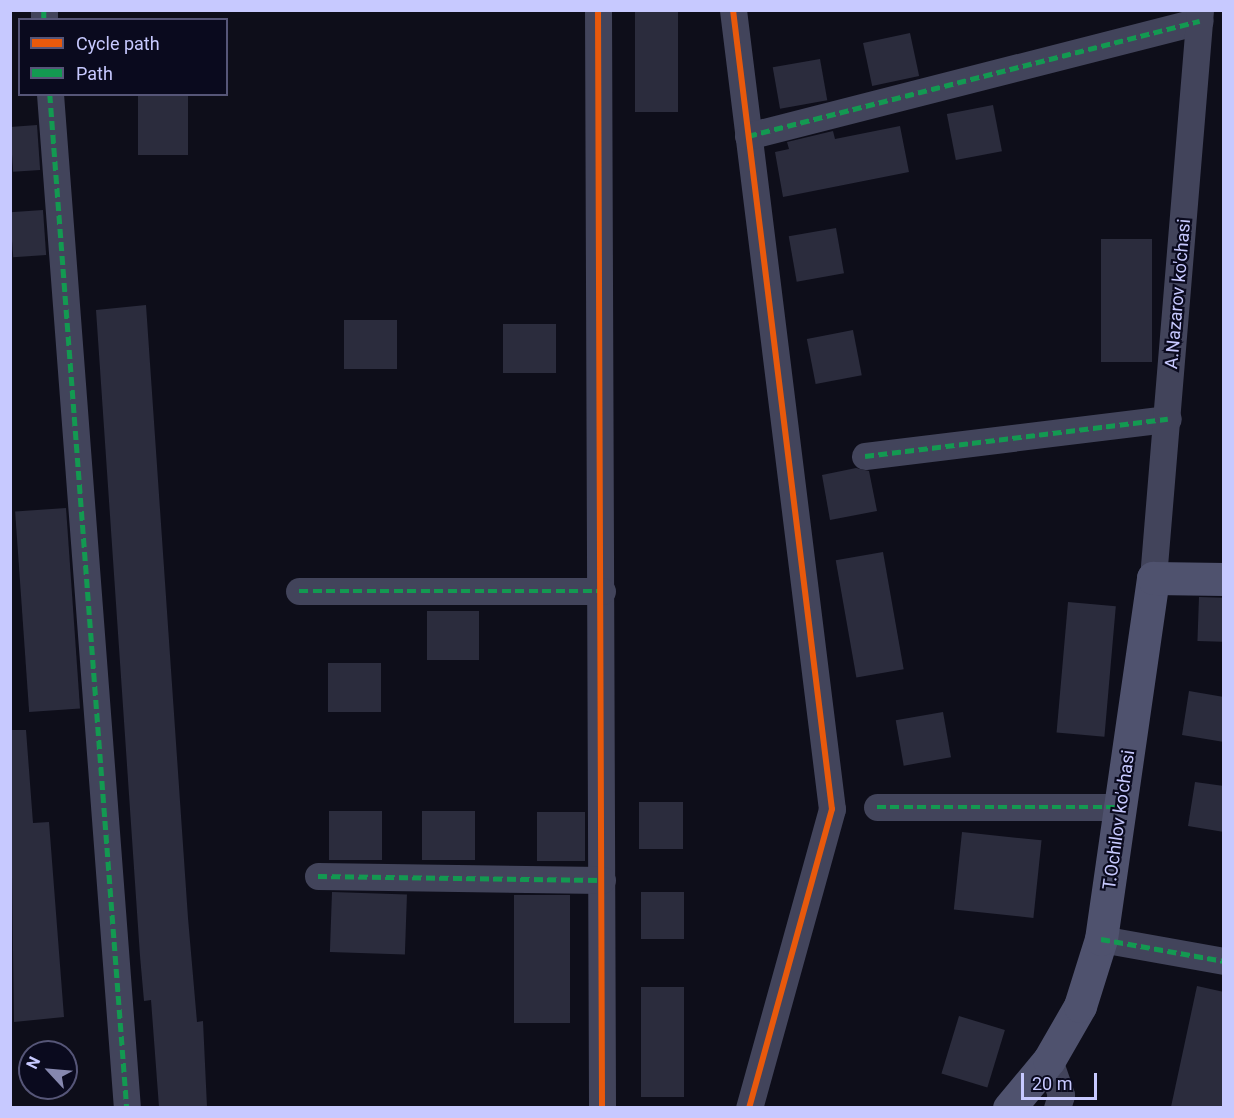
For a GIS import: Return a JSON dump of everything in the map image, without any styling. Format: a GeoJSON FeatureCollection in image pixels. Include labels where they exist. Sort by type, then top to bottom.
{"type":"FeatureCollection","features":[{"type":"Feature","properties":{"kind":"main road"},"geometry":{"type":"LineString","coordinates":[[1153,578],[1224,579]]}},
{"type":"Feature","properties":{"kind":"main road","name":"T.Ochilov ko'chasi"},"geometry":{"type":"LineString","coordinates":[[1009,1107],[1049,1060],[1080,1006],[1101,939],[1153,578]]}},
{"type":"Feature","properties":{"kind":"street"},"geometry":{"type":"LineString","coordinates":[[598,10],[602,591],[602,1107]]}},
{"type":"Feature","properties":{"kind":"street"},"geometry":{"type":"LineString","coordinates":[[733,10],[832,809],[749,1107]]}},
{"type":"Feature","properties":{"kind":"street"},"geometry":{"type":"LineString","coordinates":[[748,136],[1200,16]]}},
{"type":"Feature","properties":{"kind":"street","name":"A.Nazarov ko'chasi"},"geometry":{"type":"LineString","coordinates":[[1153,578],[1200,16]]}},
{"type":"Feature","properties":{"kind":"street"},"geometry":{"type":"LineString","coordinates":[[50,96],[127,1107]]}},
{"type":"Feature","properties":{"kind":"street"},"geometry":{"type":"LineString","coordinates":[[865,456],[1168,419]]}},
{"type":"Feature","properties":{"kind":"street"},"geometry":{"type":"LineString","coordinates":[[299,591],[602,591]]}},
{"type":"Feature","properties":{"kind":"street"},"geometry":{"type":"LineString","coordinates":[[877,807],[1121,807]]}},
{"type":"Feature","properties":{"kind":"street"},"geometry":{"type":"LineString","coordinates":[[318,876],[602,880]]}},
{"type":"Feature","properties":{"kind":"street"},"geometry":{"type":"LineString","coordinates":[[1101,939],[1224,961]]}},
{"type":"Feature","properties":{"kind":"street"},"geometry":{"type":"LineString","coordinates":[[1049,1060],[1061,1095],[1057,1107]]}},
{"type":"Feature","properties":{"kind":"building"},"geometry":{"type":"Polygon","coordinates":[[[635,10],[678,10],[678,112],[635,112],[635,10]]]}},
{"type":"Feature","properties":{"kind":"building"},"geometry":{"type":"Polygon","coordinates":[[[910,33],[919,76],[872,86],[863,43],[910,33]]]}},
{"type":"Feature","properties":{"kind":"building"},"geometry":{"type":"Polygon","coordinates":[[[820,59],[827,100],[780,109],[773,67],[820,59]]]}},
{"type":"Feature","properties":{"kind":"building"},"geometry":{"type":"Polygon","coordinates":[[[138,96],[188,96],[188,155],[138,155],[138,96]]]}},
{"type":"Feature","properties":{"kind":"building"},"geometry":{"type":"Polygon","coordinates":[[[993,105],[1002,151],[956,160],[947,114],[993,105]]]}},
{"type":"Feature","properties":{"kind":"building"},"geometry":{"type":"Polygon","coordinates":[[[37,125],[40,170],[13,172],[10,127],[37,125]]]}},
{"type":"Feature","properties":{"kind":"building"},"geometry":{"type":"Polygon","coordinates":[[[900,126],[909,172],[783,197],[775,152],[789,149],[787,142],[833,131],[835,139],[900,126]]]}},
{"type":"Feature","properties":{"kind":"building"},"geometry":{"type":"Polygon","coordinates":[[[43,210],[46,255],[13,257],[10,212],[43,210]]]}},
{"type":"Feature","properties":{"kind":"building"},"geometry":{"type":"Polygon","coordinates":[[[836,228],[844,273],[797,282],[789,236],[836,228]]]}},
{"type":"Feature","properties":{"kind":"building"},"geometry":{"type":"Polygon","coordinates":[[[1101,239],[1152,239],[1152,362],[1101,362],[1101,239]]]}},
{"type":"Feature","properties":{"kind":"building"},"geometry":{"type":"Polygon","coordinates":[[[146,305],[188,918],[197,1022],[203,1021],[207,1107],[159,1107],[151,1000],[144,1001],[140,956],[96,310],[146,305]]]}},
{"type":"Feature","properties":{"kind":"building"},"geometry":{"type":"Polygon","coordinates":[[[344,320],[397,320],[397,369],[344,369],[344,320]]]}},
{"type":"Feature","properties":{"kind":"building"},"geometry":{"type":"Polygon","coordinates":[[[503,324],[556,324],[556,373],[503,373],[503,324]]]}},
{"type":"Feature","properties":{"kind":"building"},"geometry":{"type":"Polygon","coordinates":[[[853,330],[862,375],[816,384],[807,339],[853,330]]]}},
{"type":"Feature","properties":{"kind":"building"},"geometry":{"type":"Polygon","coordinates":[[[856,468],[869,471],[877,511],[830,520],[822,475],[856,468]]]}},
{"type":"Feature","properties":{"kind":"building"},"geometry":{"type":"Polygon","coordinates":[[[66,508],[80,709],[29,712],[15,512],[66,508]]]}},
{"type":"Feature","properties":{"kind":"building"},"geometry":{"type":"Polygon","coordinates":[[[883,552],[904,669],[856,678],[836,560],[883,552]]]}},
{"type":"Feature","properties":{"kind":"building"},"geometry":{"type":"Polygon","coordinates":[[[1199,597],[1224,598],[1222,642],[1197,641],[1199,597]]]}},
{"type":"Feature","properties":{"kind":"building"},"geometry":{"type":"Polygon","coordinates":[[[1068,602],[1116,606],[1104,737],[1057,733],[1068,602]]]}},
{"type":"Feature","properties":{"kind":"building"},"geometry":{"type":"Polygon","coordinates":[[[427,611],[479,611],[479,660],[427,660],[427,611]]]}},
{"type":"Feature","properties":{"kind":"building"},"geometry":{"type":"Polygon","coordinates":[[[328,663],[381,663],[381,712],[328,712],[328,663]]]}},
{"type":"Feature","properties":{"kind":"building"},"geometry":{"type":"Polygon","coordinates":[[[1189,691],[1224,697],[1224,742],[1182,735],[1189,691]]]}},
{"type":"Feature","properties":{"kind":"building"},"geometry":{"type":"Polygon","coordinates":[[[943,712],[951,757],[904,766],[896,720],[943,712]]]}},
{"type":"Feature","properties":{"kind":"building"},"geometry":{"type":"Polygon","coordinates":[[[10,730],[26,730],[33,823],[49,822],[64,1017],[14,1022],[10,730]]]}},
{"type":"Feature","properties":{"kind":"building"},"geometry":{"type":"Polygon","coordinates":[[[1195,782],[1224,786],[1224,832],[1188,826],[1195,782]]]}},
{"type":"Feature","properties":{"kind":"building"},"geometry":{"type":"Polygon","coordinates":[[[639,802],[683,802],[683,849],[639,849],[639,802]]]}},
{"type":"Feature","properties":{"kind":"building"},"geometry":{"type":"Polygon","coordinates":[[[329,811],[382,811],[382,860],[329,860],[329,811]]]}},
{"type":"Feature","properties":{"kind":"building"},"geometry":{"type":"Polygon","coordinates":[[[422,811],[475,811],[475,860],[422,860],[422,811]]]}},
{"type":"Feature","properties":{"kind":"building"},"geometry":{"type":"Polygon","coordinates":[[[537,812],[585,812],[585,861],[537,861],[537,812]]]}},
{"type":"Feature","properties":{"kind":"building"},"geometry":{"type":"Polygon","coordinates":[[[962,832],[1042,840],[1033,918],[954,910],[962,832]]]}},
{"type":"Feature","properties":{"kind":"building"},"geometry":{"type":"Polygon","coordinates":[[[332,892],[407,895],[405,955],[330,952],[332,892]]]}},
{"type":"Feature","properties":{"kind":"building"},"geometry":{"type":"Polygon","coordinates":[[[641,892],[684,892],[684,939],[641,939],[641,892]]]}},
{"type":"Feature","properties":{"kind":"building"},"geometry":{"type":"Polygon","coordinates":[[[514,895],[570,895],[570,1023],[514,1023],[514,895]]]}},
{"type":"Feature","properties":{"kind":"building"},"geometry":{"type":"Polygon","coordinates":[[[1197,986],[1224,992],[1224,1107],[1171,1107],[1197,986]]]}},
{"type":"Feature","properties":{"kind":"building"},"geometry":{"type":"Polygon","coordinates":[[[641,987],[684,987],[684,1097],[641,1097],[641,987]]]}},
{"type":"Feature","properties":{"kind":"building"},"geometry":{"type":"Polygon","coordinates":[[[959,1016],[1005,1030],[987,1087],[941,1073],[959,1016]]]}},
{"type":"Feature","properties":{"kind":"marked path"},"geometry":{"type":"LineString","coordinates":[[44,10],[44,18]]}},
{"type":"Feature","properties":{"kind":"marked path"},"geometry":{"type":"LineString","coordinates":[[748,136],[1200,21]]}},
{"type":"Feature","properties":{"kind":"marked path"},"geometry":{"type":"LineString","coordinates":[[50,96],[127,1108]]}},
{"type":"Feature","properties":{"kind":"marked path"},"geometry":{"type":"LineString","coordinates":[[865,456],[1168,419]]}},
{"type":"Feature","properties":{"kind":"marked path"},"geometry":{"type":"LineString","coordinates":[[299,591],[602,591]]}},
{"type":"Feature","properties":{"kind":"marked path"},"geometry":{"type":"LineString","coordinates":[[877,807],[1121,807]]}},
{"type":"Feature","properties":{"kind":"marked path"},"geometry":{"type":"LineString","coordinates":[[318,876],[602,880]]}},
{"type":"Feature","properties":{"kind":"marked path"},"geometry":{"type":"LineString","coordinates":[[1101,939],[1224,961]]}},
{"type":"Feature","properties":{"kind":"cycle path"},"geometry":{"type":"LineString","coordinates":[[598,10],[602,1108]]}},
{"type":"Feature","properties":{"kind":"cycle path"},"geometry":{"type":"LineString","coordinates":[[733,10],[832,809],[749,1108]]}}]}
